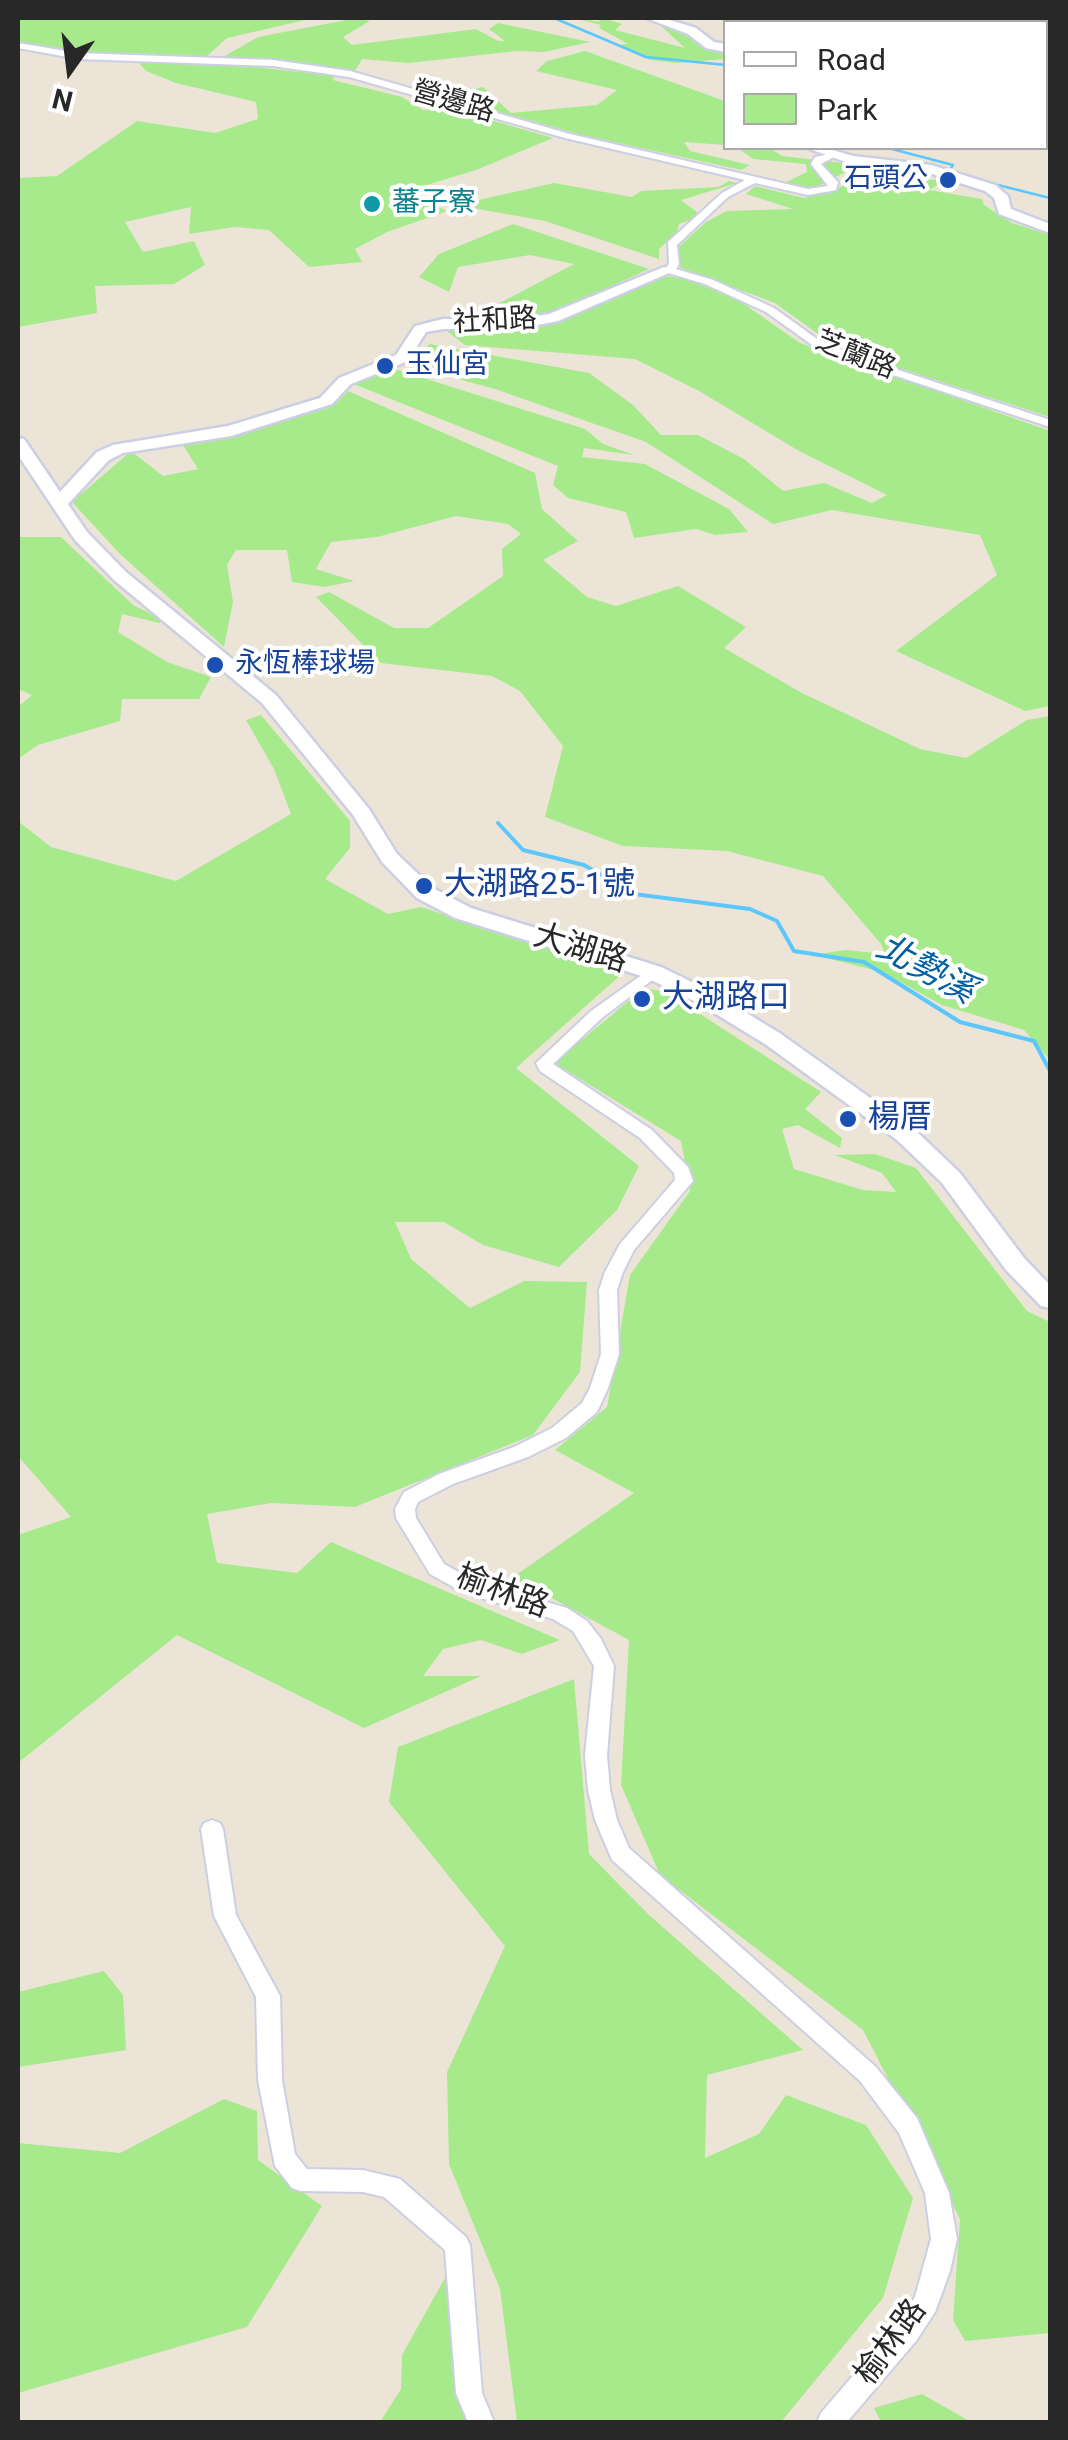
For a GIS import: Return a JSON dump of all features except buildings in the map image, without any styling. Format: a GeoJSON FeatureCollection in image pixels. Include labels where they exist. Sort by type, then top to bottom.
{"type":"FeatureCollection","features":[{"type":"Feature","properties":{"kind":"street"},"geometry":{"type":"LineString","coordinates":[[652,18],[692,31],[710,45],[723,44]]}},
{"type":"Feature","properties":{"kind":"street","name":"營邊路"},"geometry":{"type":"LineString","coordinates":[[18,46],[89,57],[274,63],[350,74],[568,136],[808,192],[830,190],[833,182],[816,164],[818,159],[831,154]]}},
{"type":"Feature","properties":{"kind":"street"},"geometry":{"type":"LineString","coordinates":[[820,150],[865,163],[931,169],[990,188],[1001,196],[1004,211],[1050,229]]}},
{"type":"Feature","properties":{"kind":"street"},"geometry":{"type":"LineString","coordinates":[[669,270],[674,264],[672,244],[725,195],[751,181]]}},
{"type":"Feature","properties":{"kind":"street","name":"芝蘭路"},"geometry":{"type":"LineString","coordinates":[[669,270],[709,282],[770,310],[816,343],[855,359],[1050,424]]}},
{"type":"Feature","properties":{"kind":"street","name":"社和路"},"geometry":{"type":"LineString","coordinates":[[59,503],[103,456],[118,449],[231,431],[326,401],[345,381],[402,358],[420,330],[443,324],[517,324],[553,318],[669,270]]}},
{"type":"Feature","properties":{"kind":"street","name":"大湖路"},"geometry":{"type":"LineString","coordinates":[[18,444],[81,536],[120,576],[269,700],[351,800],[389,858],[425,894],[464,913],[653,972],[706,998],[773,1039],[906,1135],[951,1178],[1015,1264],[1050,1300]]}},
{"type":"Feature","properties":{"kind":"street","name":"榆林路"},"geometry":{"type":"LineString","coordinates":[[653,972],[597,1014],[544,1063],[646,1134],[682,1172],[684,1181],[626,1248],[614,1272],[608,1290],[610,1354],[599,1388],[590,1407],[559,1434],[522,1452],[446,1479],[411,1497],[404,1509],[438,1569],[472,1588],[560,1613],[580,1626],[604,1666],[596,1755],[606,1820],[620,1854],[868,2074],[914,2140],[937,2193],[944,2239],[937,2271],[926,2303],[907,2332],[830,2422]]}},
{"type":"Feature","properties":{"kind":"street"},"geometry":{"type":"LineString","coordinates":[[212,1829],[225,1916],[268,1996],[270,2080],[284,2158],[301,2180],[363,2181],[391,2188],[457,2246],[469,2393],[481,2422]]}},
{"type":"Feature","properties":{"kind":"green space"},"geometry":{"type":"Polygon","coordinates":[[[18,18],[314,18],[227,38],[207,56],[95,55],[33,46],[18,42],[18,18]]]}},
{"type":"Feature","properties":{"kind":"green space"},"geometry":{"type":"Polygon","coordinates":[[[357,18],[370,21],[343,37],[352,45],[476,29],[505,41],[489,29],[498,23],[590,42],[544,52],[517,51],[409,63],[362,59],[355,71],[223,57],[258,37],[357,18]]]}},
{"type":"Feature","properties":{"kind":"green space"},"geometry":{"type":"Polygon","coordinates":[[[573,18],[601,22],[595,18],[604,18],[622,24],[615,30],[685,48],[661,26],[682,30],[723,48],[723,59],[677,63],[650,60],[616,45],[628,44],[599,28],[601,25],[573,18]]]}},
{"type":"Feature","properties":{"kind":"green space"},"geometry":{"type":"Polygon","coordinates":[[[585,51],[723,100],[723,145],[684,142],[690,151],[750,165],[741,170],[582,135],[446,97],[483,87],[511,113],[597,105],[617,90],[536,71],[547,61],[585,51]]]}},
{"type":"Feature","properties":{"kind":"green space"},"geometry":{"type":"Polygon","coordinates":[[[138,62],[229,64],[335,76],[333,80],[402,97],[423,110],[449,108],[553,138],[476,170],[407,191],[447,211],[387,232],[355,249],[362,262],[309,267],[269,230],[235,227],[189,234],[191,207],[125,222],[143,252],[194,241],[205,265],[174,284],[95,286],[97,313],[18,327],[18,178],[57,176],[137,121],[215,133],[258,119],[256,102],[176,83],[146,71],[138,62]]]}},
{"type":"Feature","properties":{"kind":"green space"},"geometry":{"type":"Polygon","coordinates":[[[741,150],[773,150],[782,156],[859,165],[813,189],[784,183],[807,172],[806,164],[753,159],[741,150]]]}},
{"type":"Feature","properties":{"kind":"green space"},"geometry":{"type":"Polygon","coordinates":[[[873,168],[902,168],[887,174],[892,179],[947,180],[929,190],[982,199],[984,205],[1012,223],[1050,235],[1050,417],[874,360],[818,334],[775,303],[679,267],[675,250],[706,222],[727,211],[793,209],[746,194],[755,186],[804,198],[832,192],[873,168]]]}},
{"type":"Feature","properties":{"kind":"green space"},"geometry":{"type":"Polygon","coordinates":[[[729,181],[737,183],[681,200],[702,216],[679,224],[677,233],[659,249],[659,259],[545,221],[456,205],[554,183],[632,197],[641,191],[718,187],[729,181]]]}},
{"type":"Feature","properties":{"kind":"green space"},"geometry":{"type":"Polygon","coordinates":[[[513,224],[649,269],[555,312],[483,320],[475,316],[574,264],[530,255],[458,267],[449,292],[419,277],[439,254],[513,224]]]}},
{"type":"Feature","properties":{"kind":"green space"},"geometry":{"type":"Polygon","coordinates":[[[666,276],[688,279],[741,302],[800,343],[1050,431],[1050,706],[1025,711],[896,651],[997,575],[980,535],[832,510],[773,524],[646,442],[495,389],[407,365],[430,344],[589,373],[633,405],[661,435],[698,435],[744,459],[783,491],[824,483],[872,503],[887,495],[799,451],[699,391],[635,359],[465,345],[448,332],[449,326],[535,327],[666,276]]]}},
{"type":"Feature","properties":{"kind":"green space"},"geometry":{"type":"Polygon","coordinates":[[[395,369],[585,429],[603,444],[634,455],[584,448],[582,457],[645,464],[729,509],[748,532],[715,535],[696,529],[634,538],[626,512],[568,498],[553,485],[558,466],[351,383],[395,369]]]}},
{"type":"Feature","properties":{"kind":"green space"},"geometry":{"type":"Polygon","coordinates":[[[348,391],[535,473],[542,509],[578,541],[543,560],[587,597],[616,606],[678,586],[746,627],[724,648],[802,693],[920,749],[966,758],[1027,720],[1050,716],[1050,1060],[1024,1030],[942,1005],[882,972],[814,955],[845,950],[885,954],[881,944],[823,876],[727,851],[623,846],[545,817],[563,746],[520,691],[492,676],[381,663],[316,597],[329,592],[394,628],[428,628],[503,576],[502,549],[521,534],[508,524],[456,516],[377,537],[331,542],[316,569],[354,581],[325,587],[292,582],[287,550],[236,550],[227,565],[233,602],[224,647],[120,554],[72,502],[131,451],[163,476],[198,469],[183,445],[337,403],[348,391]]]}},
{"type":"Feature","properties":{"kind":"green space"},"geometry":{"type":"Polygon","coordinates":[[[18,537],[61,537],[133,605],[164,620],[159,623],[122,614],[118,632],[167,662],[211,677],[199,699],[122,699],[120,721],[38,745],[18,759],[18,707],[32,695],[18,689],[18,537]]]}},
{"type":"Feature","properties":{"kind":"green space"},"geometry":{"type":"Polygon","coordinates":[[[261,715],[350,821],[350,848],[325,879],[388,914],[421,907],[623,973],[516,1068],[639,1166],[617,1210],[559,1267],[483,1245],[444,1222],[395,1222],[411,1259],[470,1308],[524,1281],[587,1282],[580,1372],[533,1435],[355,1507],[271,1503],[207,1514],[217,1563],[297,1573],[331,1542],[560,1640],[522,1654],[481,1640],[443,1649],[423,1676],[481,1676],[364,1728],[177,1635],[18,1763],[18,1535],[71,1517],[18,1456],[18,821],[51,847],[176,881],[291,814],[274,769],[246,720],[261,715]]]}},
{"type":"Feature","properties":{"kind":"green space"},"geometry":{"type":"Polygon","coordinates":[[[644,988],[666,992],[821,1092],[805,1109],[842,1138],[840,1148],[798,1125],[782,1129],[794,1169],[863,1190],[896,1192],[882,1173],[835,1155],[875,1154],[916,1168],[1027,1311],[1050,1322],[1050,2333],[965,2341],[953,2320],[960,2219],[863,2030],[660,1875],[621,1785],[629,1640],[513,1577],[634,1493],[555,1450],[607,1407],[630,1275],[690,1191],[681,1141],[554,1063],[644,988]]]}},
{"type":"Feature","properties":{"kind":"green space"},"geometry":{"type":"Polygon","coordinates":[[[574,1679],[589,1854],[649,1915],[803,2050],[707,2075],[705,2158],[759,2134],[786,2095],[866,2125],[913,2198],[883,2298],[781,2422],[517,2422],[500,2289],[449,2164],[447,2072],[505,1946],[389,1802],[398,1747],[574,1679]]]}},
{"type":"Feature","properties":{"kind":"green space"},"geometry":{"type":"Polygon","coordinates":[[[104,1971],[123,1995],[126,2050],[18,2067],[18,1992],[104,1971]]]}},
{"type":"Feature","properties":{"kind":"green space"},"geometry":{"type":"Polygon","coordinates":[[[224,2099],[257,2111],[258,2160],[322,2206],[247,2327],[18,2393],[18,2143],[120,2153],[224,2099]]]}},
{"type":"Feature","properties":{"kind":"green space"},"geometry":{"type":"Polygon","coordinates":[[[450,2269],[466,2422],[380,2422],[401,2389],[402,2355],[450,2269]]]}},
{"type":"Feature","properties":{"kind":"green space"},"geometry":{"type":"Polygon","coordinates":[[[922,2394],[971,2422],[881,2422],[874,2408],[922,2394]]]}},
{"type":"Feature","properties":{"kind":"waterway"},"geometry":{"type":"LineString","coordinates":[[554,18],[646,57],[723,65]]}},
{"type":"Feature","properties":{"kind":"waterway"},"geometry":{"type":"LineString","coordinates":[[896,150],[953,165],[949,172]]}},
{"type":"Feature","properties":{"kind":"waterway"},"geometry":{"type":"LineString","coordinates":[[974,179],[1050,198]]}},
{"type":"Feature","properties":{"kind":"waterway","name":"北勢溪"},"geometry":{"type":"LineString","coordinates":[[498,823],[523,850],[584,865],[634,894],[750,909],[777,921],[794,951],[864,962],[960,1022],[1034,1041],[1050,1071]]}},
{"type":"Feature","properties":{"kind":"place","name":"石頭公"},"geometry":{"type":"Point","coordinates":[948,180]}},
{"type":"Feature","properties":{"kind":"place","name":"蕃子寮"},"geometry":{"type":"Point","coordinates":[372,204]}},
{"type":"Feature","properties":{"kind":"place","name":"玉仙宮"},"geometry":{"type":"Point","coordinates":[385,366]}},
{"type":"Feature","properties":{"kind":"place","name":"永恆棒球場"},"geometry":{"type":"Point","coordinates":[215,665]}},
{"type":"Feature","properties":{"kind":"place","name":"大湖路25-1號"},"geometry":{"type":"Point","coordinates":[424,886]}},
{"type":"Feature","properties":{"kind":"place","name":"大湖路口"},"geometry":{"type":"Point","coordinates":[642,999]}},
{"type":"Feature","properties":{"kind":"place","name":"楊厝"},"geometry":{"type":"Point","coordinates":[848,1119]}}]}
